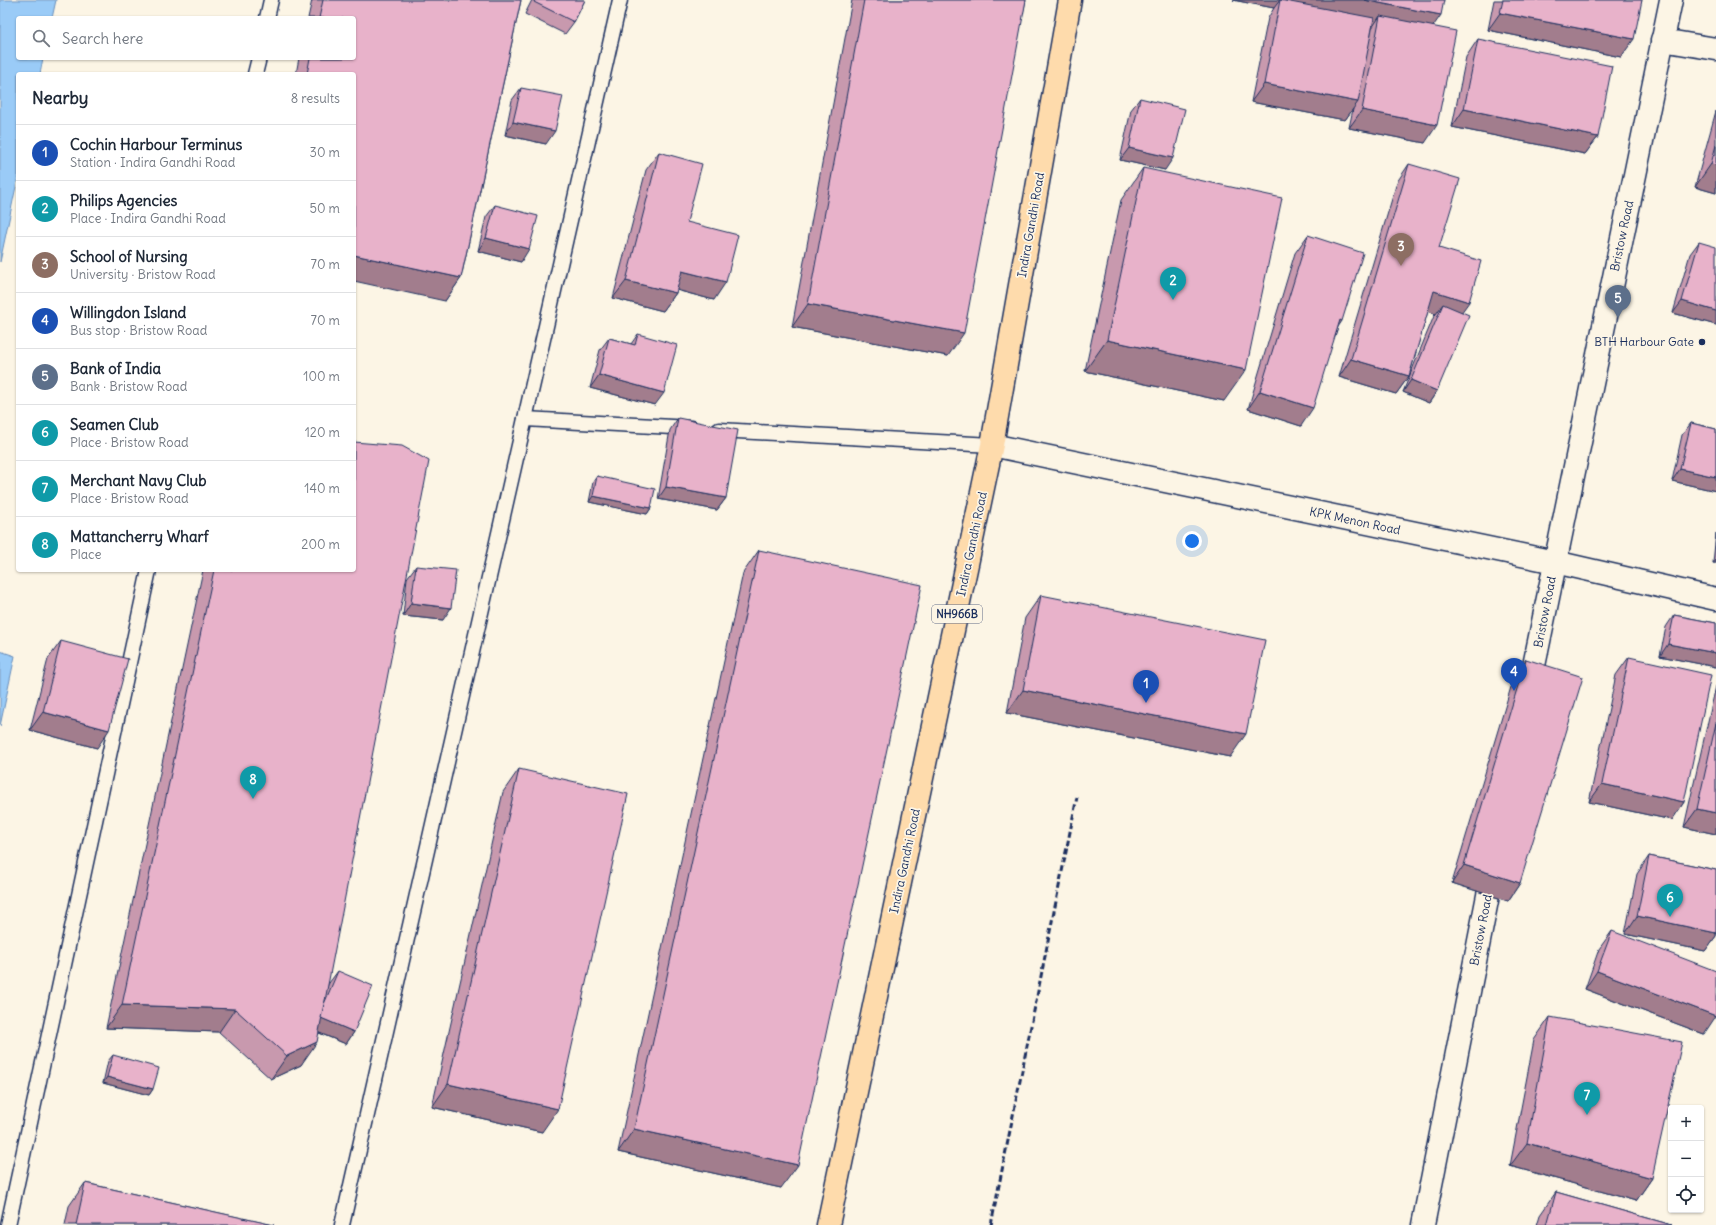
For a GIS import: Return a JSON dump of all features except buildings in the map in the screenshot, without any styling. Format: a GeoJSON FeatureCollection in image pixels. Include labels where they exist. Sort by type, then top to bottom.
{"type":"FeatureCollection","features":[{"type":"Feature","properties":{"kind":"highway","name":"Indira Gandhi Road"},"geometry":{"type":"LineString","coordinates":[[828,1225],[992,445],[1070,0]]}},
{"type":"Feature","properties":{"kind":"street","name":"Bristow Road"},"geometry":{"type":"LineString","coordinates":[[1525,710],[1671,0]]}},
{"type":"Feature","properties":{"kind":"street"},"geometry":{"type":"LineString","coordinates":[[1662,40],[1716,49]]}},
{"type":"Feature","properties":{"kind":"street","name":"KPK Menon Road"},"geometry":{"type":"LineString","coordinates":[[992,445],[1555,562],[1716,599]]}},
{"type":"Feature","properties":{"kind":"street","name":"Bristow Road"},"geometry":{"type":"LineString","coordinates":[[1423,1225],[1499,843]]}},
{"type":"Feature","properties":{"kind":"lane"},"geometry":{"type":"LineString","coordinates":[[267,16],[271,0]]}},
{"type":"Feature","properties":{"kind":"lane"},"geometry":{"type":"LineString","coordinates":[[342,1225],[620,0]]}},
{"type":"Feature","properties":{"kind":"lane"},"geometry":{"type":"LineString","coordinates":[[256,72],[258,60]]}},
{"type":"Feature","properties":{"kind":"lane"},"geometry":{"type":"LineString","coordinates":[[525,419],[992,445]]}},
{"type":"Feature","properties":{"kind":"lane"},"geometry":{"type":"LineString","coordinates":[[8,1225],[149,572]]}},
{"type":"Feature","properties":{"kind":"water"},"geometry":{"type":"Polygon","coordinates":[[[0,0],[56,0],[52,16],[16,16],[16,60],[43,60],[40,72],[16,72],[16,186],[0,262],[0,0]]]}},
{"type":"Feature","properties":{"kind":"water"},"geometry":{"type":"Polygon","coordinates":[[[0,651],[15,656],[0,726],[0,651]]]}},
{"type":"Feature","properties":{"kind":"railway"},"geometry":{"type":"LineString","coordinates":[[991,1225],[1077,797]]}},
{"type":"Feature","properties":{"kind":"place","name":"School of Nursing"},"geometry":{"type":"Point","coordinates":[1401,266]}},
{"type":"Feature","properties":{"kind":"place","name":"Philips Agencies"},"geometry":{"type":"Point","coordinates":[1173,300]}},
{"type":"Feature","properties":{"kind":"place","name":"Bank of India"},"geometry":{"type":"Point","coordinates":[1618,318]}},
{"type":"Feature","properties":{"kind":"place","name":"BTH Harbour Gate"},"geometry":{"type":"Point","coordinates":[1702,342]}},
{"type":"Feature","properties":{"kind":"place","name":"Willingdon Island"},"geometry":{"type":"Point","coordinates":[1514,691]}},
{"type":"Feature","properties":{"kind":"place","name":"Cochin Harbour Terminus"},"geometry":{"type":"Point","coordinates":[1146,703]}},
{"type":"Feature","properties":{"kind":"place","name":"Mattancherry Wharf"},"geometry":{"type":"Point","coordinates":[253,799]}},
{"type":"Feature","properties":{"kind":"place","name":"Seamen Club"},"geometry":{"type":"Point","coordinates":[1670,917]}},
{"type":"Feature","properties":{"kind":"place","name":"Merchant Navy Club"},"geometry":{"type":"Point","coordinates":[1587,1115]}}]}
